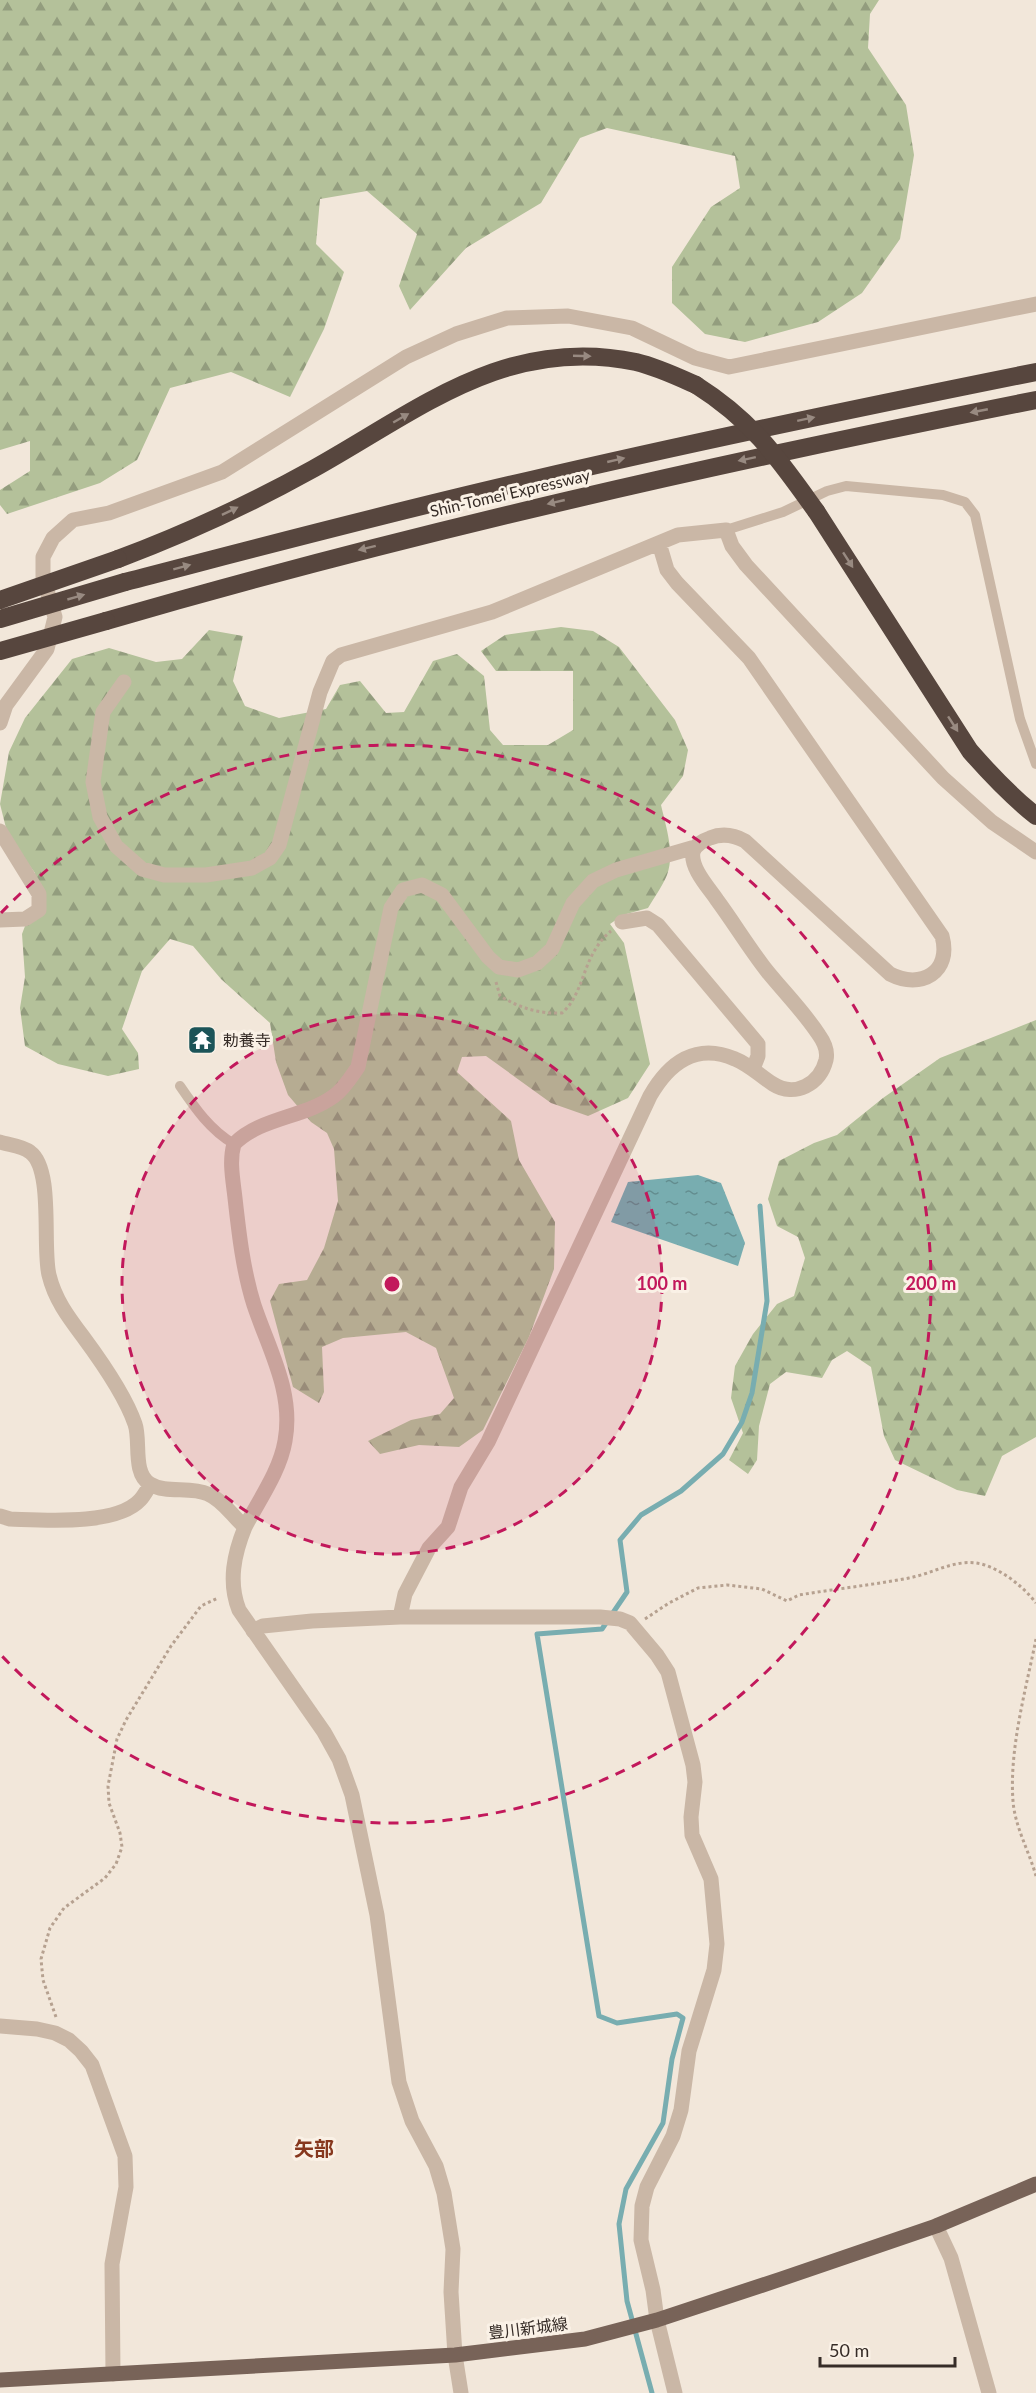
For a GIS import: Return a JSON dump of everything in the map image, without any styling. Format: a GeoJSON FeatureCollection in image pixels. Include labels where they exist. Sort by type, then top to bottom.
{"type":"FeatureCollection","features":[{"type":"Feature","properties":{"kind":"highway"},"geometry":{"type":"LineString","coordinates":[[0,600],[162,543],[279,488],[455,387],[506,367],[558,356],[610,358],[637,363],[696,385],[751,426],[816,511],[970,751],[1007,792],[1036,816]]}},
{"type":"Feature","properties":{"kind":"highway","name":"Shin-Tomei Expressway"},"geometry":{"type":"LineString","coordinates":[[0,619],[125,582],[530,480],[715,438],[1036,372]]}},
{"type":"Feature","properties":{"kind":"highway","name":"Shin-Tomei Expressway"},"geometry":{"type":"LineString","coordinates":[[0,651],[227,585],[527,508],[738,461],[1036,400]]}},
{"type":"Feature","properties":{"kind":"main road","name":"豊川新城線"},"geometry":{"type":"LineString","coordinates":[[0,2380],[455,2355],[585,2339],[657,2320],[936,2226],[1036,2184]]}},
{"type":"Feature","properties":{"kind":"street"},"geometry":{"type":"LineString","coordinates":[[0,723],[6,705],[47,650],[55,617],[43,577],[43,557],[53,538],[73,520],[109,513],[222,472],[406,357],[456,334],[507,318],[568,316],[632,328],[695,358],[729,368],[1036,304]]}},
{"type":"Feature","properties":{"kind":"street"},"geometry":{"type":"LineString","coordinates":[[124,682],[103,712],[93,782],[99,817],[116,846],[142,869],[164,875],[206,875],[252,868],[270,858],[279,845],[320,692],[333,661],[342,655],[492,612],[659,543],[692,532],[726,530],[732,546],[746,565],[943,778],[992,822],[1036,852]]}},
{"type":"Feature","properties":{"kind":"street"},"geometry":{"type":"LineString","coordinates":[[461,2393],[455,2355],[452,2292],[453,2249],[444,2193],[436,2166],[412,2121],[399,2082],[377,1915],[352,1795],[339,1759],[324,1732],[238,1610],[233,1596],[232,1581],[238,1543],[279,1462],[288,1420],[286,1393],[254,1304],[241,1254],[231,1164],[234,1143],[243,1135],[334,1096],[358,1067],[391,908],[404,890],[422,885],[442,896],[488,957],[499,966],[518,970],[537,963],[552,949],[573,903],[593,881],[616,870],[695,847],[704,840],[720,836],[737,836],[890,974],[911,982],[932,974],[945,959],[946,948],[942,936],[749,657],[667,570],[659,543]]}},
{"type":"Feature","properties":{"kind":"street"},"geometry":{"type":"LineString","coordinates":[[0,831],[39,894],[39,910],[25,918],[0,920]]}},
{"type":"Feature","properties":{"kind":"street"},"geometry":{"type":"LineString","coordinates":[[400,1617],[405,1594],[429,1548],[448,1527],[461,1487],[488,1442],[659,1082],[670,1068],[680,1061],[703,1053],[720,1054],[753,1069],[774,1086],[786,1089],[808,1086],[822,1069],[827,1053],[818,1034],[766,970],[706,883],[694,860],[695,847]]}},
{"type":"Feature","properties":{"kind":"street"},"geometry":{"type":"LineString","coordinates":[[621,922],[647,918],[658,925],[758,1044],[758,1056],[753,1069]]}},
{"type":"Feature","properties":{"kind":"street"},"geometry":{"type":"LineString","coordinates":[[0,1142],[31,1152],[37,1160],[45,1185],[46,1260],[52,1285],[69,1320],[84,1338],[126,1404],[136,1426],[142,1477],[150,1485],[207,1494],[219,1500],[245,1527]]}},
{"type":"Feature","properties":{"kind":"street"},"geometry":{"type":"LineString","coordinates":[[0,1516],[10,1519],[80,1520],[122,1512],[140,1501],[150,1485]]}},
{"type":"Feature","properties":{"kind":"street"},"geometry":{"type":"LineString","coordinates":[[253,1631],[263,1626],[312,1621],[400,1617],[600,1617],[625,1621],[657,1655],[668,1672],[693,1765],[695,1782],[691,1816],[692,1835],[711,1879],[717,1944],[714,1970],[689,2051],[681,2110],[673,2136],[647,2187],[642,2206],[641,2240],[675,2393]]}},
{"type":"Feature","properties":{"kind":"street"},"geometry":{"type":"LineString","coordinates":[[0,2026],[37,2029],[56,2033],[69,2040],[92,2065],[125,2156],[126,2187],[112,2264],[113,2374]]}},
{"type":"Feature","properties":{"kind":"street"},"geometry":{"type":"LineString","coordinates":[[936,2226],[951,2258],[989,2393]]}},
{"type":"Feature","properties":{"kind":"lane"},"geometry":{"type":"LineString","coordinates":[[726,530],[783,512],[827,491],[846,486],[943,495],[965,502],[975,516],[1020,719],[1036,764]]}},
{"type":"Feature","properties":{"kind":"lane"},"geometry":{"type":"LineString","coordinates":[[180,1086],[197,1111],[223,1137],[234,1143]]}},
{"type":"Feature","properties":{"kind":"path"},"geometry":{"type":"LineString","coordinates":[[499,966],[496,983],[500,996],[516,1006],[545,1014],[562,1013],[572,1005],[592,951],[600,940],[621,922]]}},
{"type":"Feature","properties":{"kind":"path"},"geometry":{"type":"LineString","coordinates":[[625,1621],[650,1617],[669,1603],[698,1588],[727,1586],[762,1589],[786,1601],[799,1595],[911,1578],[952,1565],[974,1563],[987,1566],[1024,1587],[1036,1603]]}},
{"type":"Feature","properties":{"kind":"path"},"geometry":{"type":"LineString","coordinates":[[56,2033],[58,2023],[43,1980],[41,1959],[50,1928],[64,1908],[105,1878],[116,1864],[122,1847],[110,1803],[108,1786],[117,1739],[171,1646],[201,1606],[214,1598],[233,1596]]}},
{"type":"Feature","properties":{"kind":"path"},"geometry":{"type":"LineString","coordinates":[[1036,1639],[1014,1755],[1013,1801],[1019,1833],[1036,1876]]}},
{"type":"Feature","properties":{"kind":"green space"},"geometry":{"type":"Polygon","coordinates":[[[0,0],[879,0],[870,14],[868,48],[906,105],[914,155],[900,239],[862,293],[818,322],[745,342],[705,334],[672,303],[672,267],[711,207],[740,188],[735,156],[607,128],[580,138],[541,203],[466,248],[410,310],[399,286],[417,234],[367,191],[320,199],[316,244],[344,272],[324,329],[290,397],[231,372],[170,388],[137,460],[100,483],[7,514],[0,505],[0,490],[30,471],[30,441],[0,450],[0,0]]]}},
{"type":"Feature","properties":{"kind":"green space"},"geometry":{"type":"Polygon","coordinates":[[[561,627],[593,631],[619,647],[675,720],[688,750],[683,776],[661,805],[670,849],[667,875],[648,908],[623,915],[610,924],[624,943],[650,1064],[628,1098],[588,1116],[551,1103],[486,1056],[462,1057],[457,1072],[511,1121],[519,1160],[555,1222],[554,1269],[529,1337],[483,1430],[459,1447],[419,1445],[380,1454],[368,1441],[411,1420],[440,1414],[454,1398],[436,1348],[406,1332],[343,1338],[322,1347],[324,1392],[319,1403],[293,1387],[270,1301],[279,1284],[307,1280],[324,1248],[338,1201],[334,1149],[327,1133],[311,1122],[288,1095],[276,1062],[270,1023],[221,979],[193,946],[170,939],[142,971],[122,1029],[138,1053],[139,1069],[108,1076],[58,1064],[25,1046],[20,1008],[25,977],[22,934],[33,905],[35,873],[8,836],[0,804],[9,752],[25,718],[72,659],[109,648],[156,662],[182,659],[209,630],[243,636],[233,681],[245,706],[279,718],[326,709],[340,685],[360,681],[386,713],[404,712],[433,661],[457,654],[484,676],[490,730],[503,745],[548,745],[573,730],[573,671],[496,671],[481,651],[505,635],[561,627]]]}},
{"type":"Feature","properties":{"kind":"green space"},"geometry":{"type":"Polygon","coordinates":[[[1036,1020],[1036,1437],[1002,1456],[985,1496],[957,1490],[895,1460],[884,1436],[871,1367],[847,1351],[832,1360],[822,1378],[786,1372],[770,1384],[759,1426],[757,1460],[748,1474],[729,1460],[743,1433],[731,1398],[735,1366],[753,1334],[777,1304],[794,1296],[805,1258],[798,1237],[777,1226],[768,1199],[779,1161],[814,1143],[837,1135],[883,1098],[940,1058],[1036,1020]]]}},
{"type":"Feature","properties":{"kind":"water"},"geometry":{"type":"Polygon","coordinates":[[[698,1175],[721,1183],[745,1243],[738,1266],[611,1222],[628,1182],[698,1175]]]}},
{"type":"Feature","properties":{"kind":"waterway"},"geometry":{"type":"LineString","coordinates":[[652,2393],[627,2301],[619,2224],[626,2189],[663,2123],[672,2059],[683,2018],[677,2014],[617,2023],[599,2016],[537,1634],[602,1629],[627,1592],[620,1540],[641,1515],[681,1491],[723,1454],[742,1422],[752,1393],[767,1301],[760,1206]]}},
{"type":"Feature","properties":{"kind":"place","name":"勅養寺"},"geometry":{"type":"Point","coordinates":[202,1040]}},
{"type":"Feature","properties":{"kind":"district","name":"矢部"},"geometry":{"type":"Point","coordinates":[314,2149]}}]}
